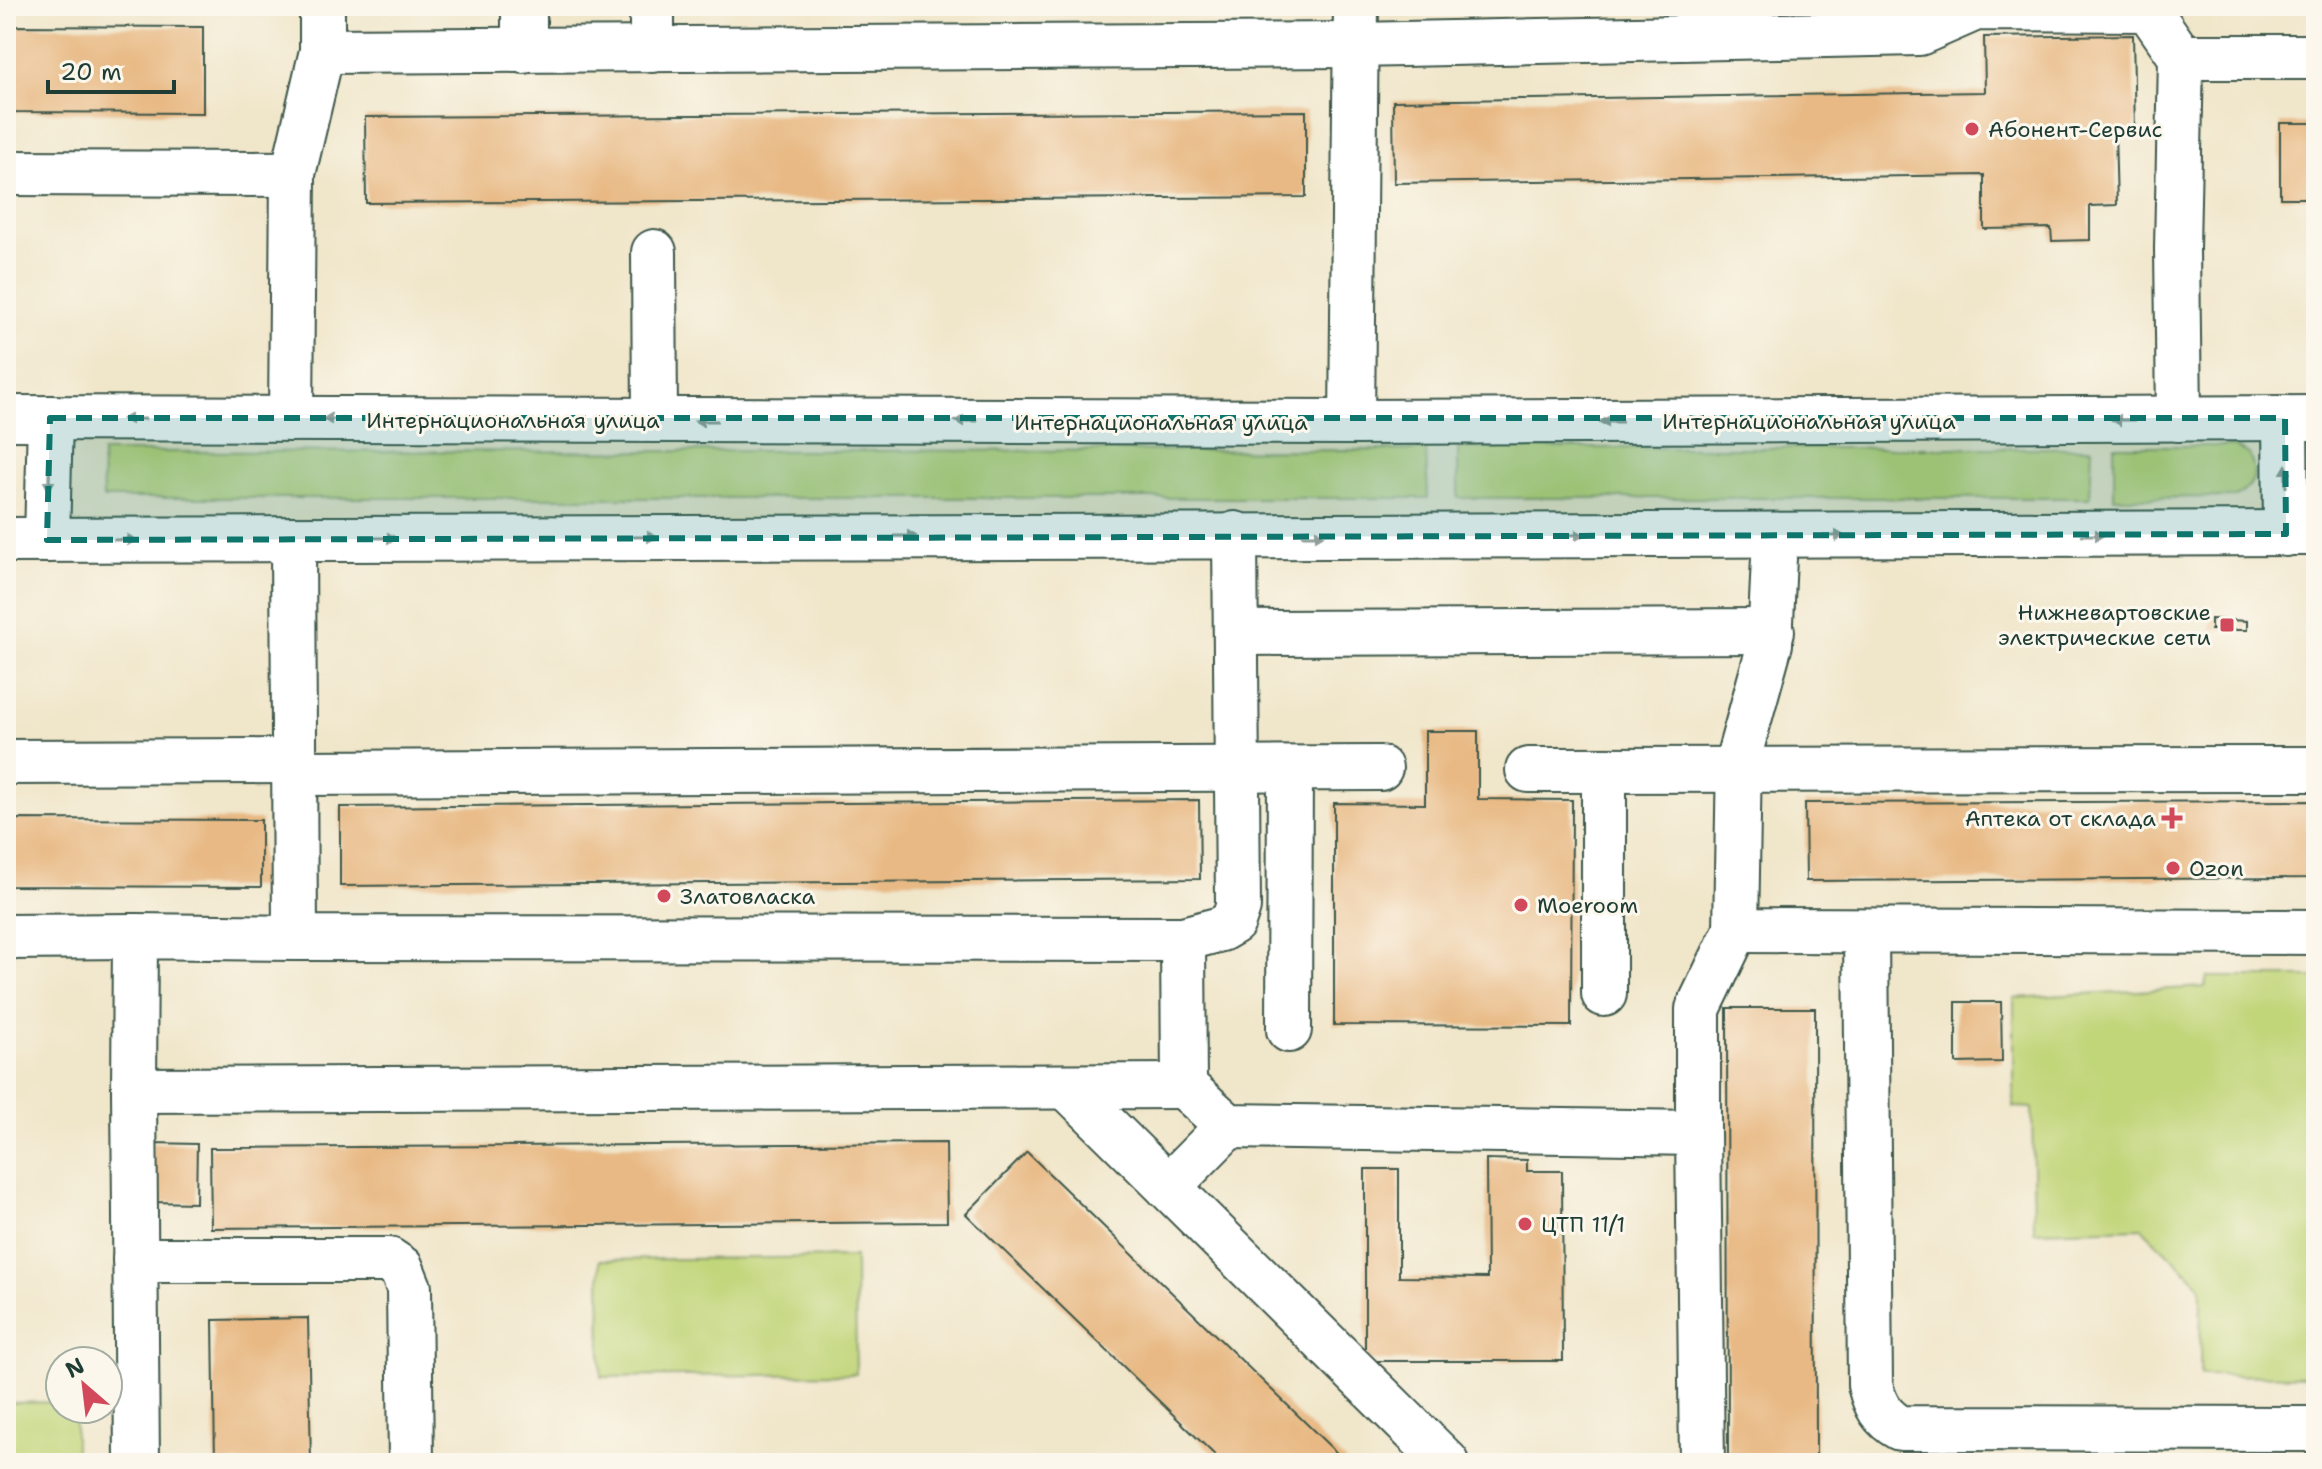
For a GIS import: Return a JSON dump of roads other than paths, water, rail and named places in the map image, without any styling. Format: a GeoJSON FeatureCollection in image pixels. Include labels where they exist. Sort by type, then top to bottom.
{"type":"FeatureCollection","features":[{"type":"Feature","properties":{"kind":"main road"},"geometry":{"type":"LineString","coordinates":[[291,419],[293,174],[322,51],[322,6]]}},
{"type":"Feature","properties":{"kind":"main road"},"geometry":{"type":"LineString","coordinates":[[524,6],[524,51]]}},
{"type":"Feature","properties":{"kind":"main road"},"geometry":{"type":"LineString","coordinates":[[652,6],[652,50]]}},
{"type":"Feature","properties":{"kind":"main road"},"geometry":{"type":"LineString","coordinates":[[322,51],[652,50],[1356,25],[1919,33],[1976,8],[2148,8],[2181,57],[2177,248],[2179,419]]}},
{"type":"Feature","properties":{"kind":"main road"},"geometry":{"type":"LineString","coordinates":[[1352,422],[1356,25]]}},
{"type":"Feature","properties":{"kind":"main road"},"geometry":{"type":"LineString","coordinates":[[2181,57],[2316,57]]}},
{"type":"Feature","properties":{"kind":"main road"},"geometry":{"type":"LineString","coordinates":[[6,173],[293,174]]}},
{"type":"Feature","properties":{"kind":"main road"},"geometry":{"type":"LineString","coordinates":[[654,252],[655,420]]}},
{"type":"Feature","properties":{"kind":"main road","name":"Интернациональная улица"},"geometry":{"type":"LineString","coordinates":[[6,418],[1352,422],[2301,418]]}},
{"type":"Feature","properties":{"kind":"main road"},"geometry":{"type":"LineString","coordinates":[[50,418],[27,540],[1235,534],[2301,534],[2301,418]]}},
{"type":"Feature","properties":{"kind":"main road"},"geometry":{"type":"LineString","coordinates":[[6,937],[1183,939],[1221,929],[1233,922],[1238,907],[1235,534]]}},
{"type":"Feature","properties":{"kind":"main road"},"geometry":{"type":"LineString","coordinates":[[1702,1463],[1698,1009],[1736,930],[1739,756],[1772,631],[1775,536]]}},
{"type":"Feature","properties":{"kind":"main road"},"geometry":{"type":"LineString","coordinates":[[293,539],[295,938]]}},
{"type":"Feature","properties":{"kind":"main road"},"geometry":{"type":"LineString","coordinates":[[1236,633],[1772,631]]}},
{"type":"Feature","properties":{"kind":"main road"},"geometry":{"type":"LineString","coordinates":[[6,762],[294,767],[1380,768]]}},
{"type":"Feature","properties":{"kind":"main road"},"geometry":{"type":"LineString","coordinates":[[1289,1030],[1290,769]]}},
{"type":"Feature","properties":{"kind":"main road"},"geometry":{"type":"LineString","coordinates":[[1528,770],[2316,769]]}},
{"type":"Feature","properties":{"kind":"main road"},"geometry":{"type":"LineString","coordinates":[[1604,770],[1604,994]]}},
{"type":"Feature","properties":{"kind":"main road"},"geometry":{"type":"LineString","coordinates":[[1736,930],[2316,932]]}},
{"type":"Feature","properties":{"kind":"main road"},"geometry":{"type":"LineString","coordinates":[[1866,931],[1870,1385],[1875,1403],[1887,1421],[1900,1428],[2316,1429]]}},
{"type":"Feature","properties":{"kind":"main road"},"geometry":{"type":"LineString","coordinates":[[135,936],[137,1463]]}},
{"type":"Feature","properties":{"kind":"main road"},"geometry":{"type":"LineString","coordinates":[[1183,939],[1184,1086]]}},
{"type":"Feature","properties":{"kind":"main road"},"geometry":{"type":"LineString","coordinates":[[134,1090],[1184,1086],[1228,1126],[1698,1133]]}},
{"type":"Feature","properties":{"kind":"main road"},"geometry":{"type":"LineString","coordinates":[[1067,1087],[1447,1463]]}},
{"type":"Feature","properties":{"kind":"main road"},"geometry":{"type":"LineString","coordinates":[[1168,1187],[1228,1126]]}},
{"type":"Feature","properties":{"kind":"main road"},"geometry":{"type":"LineString","coordinates":[[135,1260],[389,1260],[401,1268],[409,1288],[411,1463]]}},
{"type":"Feature","properties":{"kind":"place","name":"Абонент-Сервис"},"geometry":{"type":"Point","coordinates":[1972,129]}},
{"type":"Feature","properties":{"kind":"place","name":"Нижневартовские электрические сети"},"geometry":{"type":"Point","coordinates":[2227,625]}},
{"type":"Feature","properties":{"kind":"place","name":"Аптека от склада"},"geometry":{"type":"Point","coordinates":[2172,818]}},
{"type":"Feature","properties":{"kind":"place","name":"Ozon"},"geometry":{"type":"Point","coordinates":[2173,868]}},
{"type":"Feature","properties":{"kind":"place","name":"Златовласка"},"geometry":{"type":"Point","coordinates":[664,896]}},
{"type":"Feature","properties":{"kind":"place","name":"Moeroom"},"geometry":{"type":"Point","coordinates":[1521,905]}},
{"type":"Feature","properties":{"kind":"place","name":"ЦТП 11/1"},"geometry":{"type":"Point","coordinates":[1525,1224]}}]}
